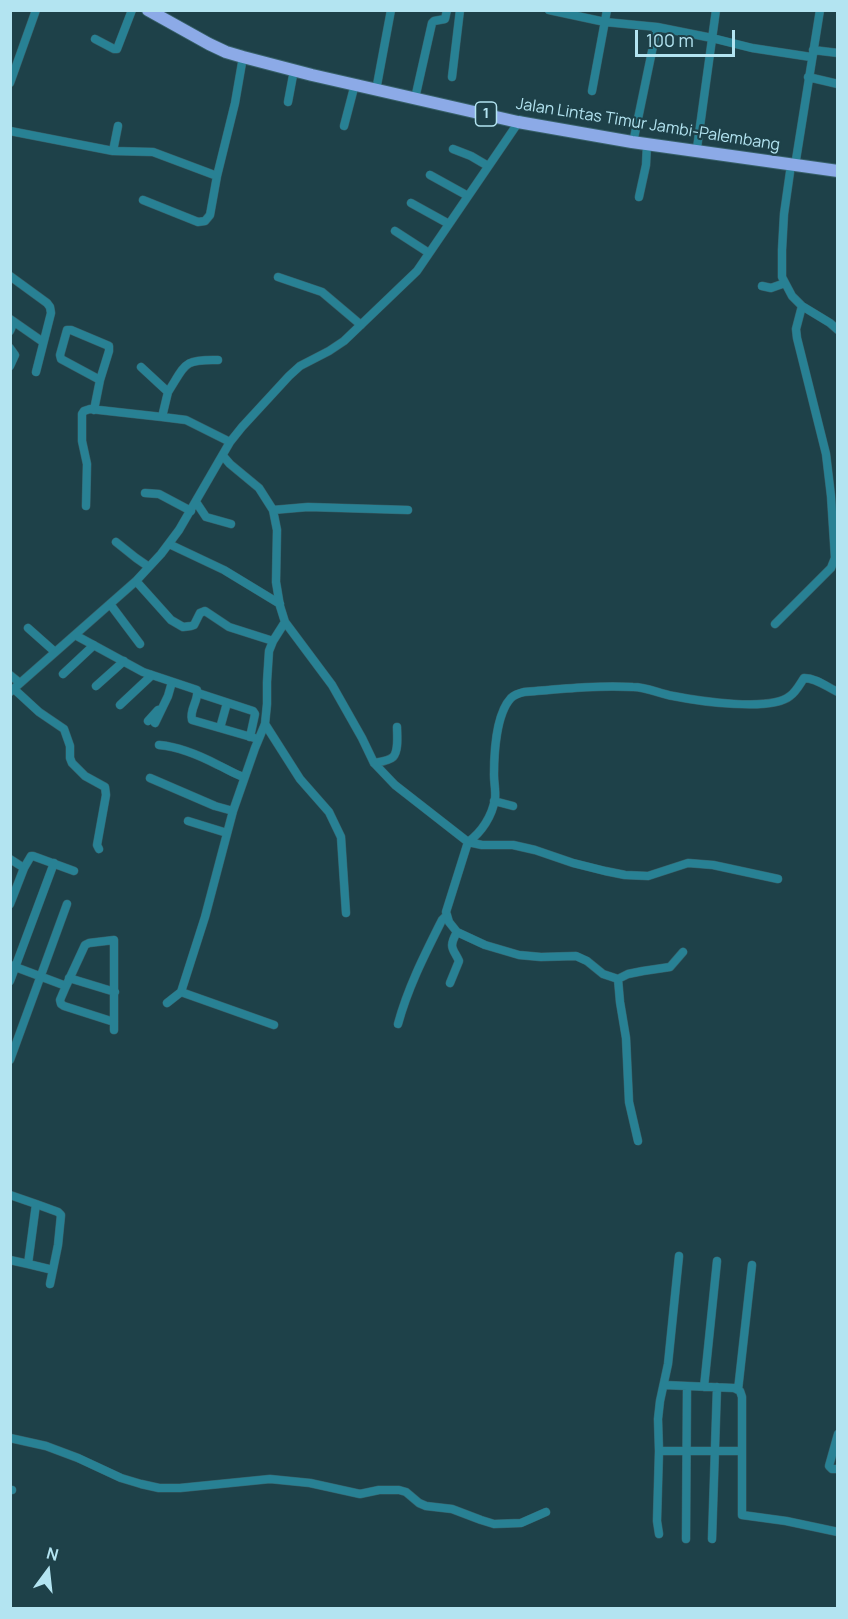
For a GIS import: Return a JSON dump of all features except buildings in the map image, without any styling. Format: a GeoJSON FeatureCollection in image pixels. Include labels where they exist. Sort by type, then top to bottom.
{"type":"FeatureCollection","features":[{"type":"Feature","properties":{"kind":"highway","name":"Jalan Lintas Timur Jambi-Palembang"},"geometry":{"type":"LineString","coordinates":[[148,10],[209,44],[243,57],[355,84],[519,120],[647,144],[794,164],[837,166]]}},
{"type":"Feature","properties":{"kind":"highway","name":"Jalan Lintas Timur Jambi-Palembang"},"geometry":{"type":"LineString","coordinates":[[154,10],[226,47],[303,69],[519,120],[837,171]]}},
{"type":"Feature","properties":{"kind":"street"},"geometry":{"type":"LineString","coordinates":[[10,83],[36,10]]}},
{"type":"Feature","properties":{"kind":"street"},"geometry":{"type":"LineString","coordinates":[[95,39],[117,49],[132,10]]}},
{"type":"Feature","properties":{"kind":"street"},"geometry":{"type":"LineString","coordinates":[[377,86],[391,10]]}},
{"type":"Feature","properties":{"kind":"street"},"geometry":{"type":"LineString","coordinates":[[416,94],[432,23],[445,19],[447,10]]}},
{"type":"Feature","properties":{"kind":"street"},"geometry":{"type":"LineString","coordinates":[[452,77],[460,10]]}},
{"type":"Feature","properties":{"kind":"street"},"geometry":{"type":"LineString","coordinates":[[549,10],[583,14],[605,22],[657,27],[753,48],[837,53]]}},
{"type":"Feature","properties":{"kind":"street"},"geometry":{"type":"LineString","coordinates":[[592,91],[607,10]]}},
{"type":"Feature","properties":{"kind":"street"},"geometry":{"type":"LineString","coordinates":[[697,147],[716,10]]}},
{"type":"Feature","properties":{"kind":"street"},"geometry":{"type":"LineString","coordinates":[[775,624],[831,568],[835,558],[826,454],[797,338],[796,329],[800,312],[781,271],[784,214],[820,10]]}},
{"type":"Feature","properties":{"kind":"street"},"geometry":{"type":"LineString","coordinates":[[634,138],[657,27]]}},
{"type":"Feature","properties":{"kind":"street"},"geometry":{"type":"LineString","coordinates":[[142,200],[198,222],[205,221],[210,215],[243,57]]}},
{"type":"Feature","properties":{"kind":"street"},"geometry":{"type":"LineString","coordinates":[[288,102],[294,70]]}},
{"type":"Feature","properties":{"kind":"street"},"geometry":{"type":"LineString","coordinates":[[808,77],[837,84]]}},
{"type":"Feature","properties":{"kind":"street"},"geometry":{"type":"LineString","coordinates":[[344,126],[355,84]]}},
{"type":"Feature","properties":{"kind":"street"},"geometry":{"type":"LineString","coordinates":[[15,688],[136,581],[169,544],[191,511],[230,442],[254,413],[300,366],[329,351],[362,325],[417,271],[519,120]]}},
{"type":"Feature","properties":{"kind":"street"},"geometry":{"type":"LineString","coordinates":[[113,151],[118,126]]}},
{"type":"Feature","properties":{"kind":"street"},"geometry":{"type":"LineString","coordinates":[[11,133],[113,151],[153,152],[217,176]]}},
{"type":"Feature","properties":{"kind":"street"},"geometry":{"type":"LineString","coordinates":[[639,196],[646,165],[647,144]]}},
{"type":"Feature","properties":{"kind":"street"},"geometry":{"type":"LineString","coordinates":[[453,149],[488,166]]}},
{"type":"Feature","properties":{"kind":"street"},"geometry":{"type":"LineString","coordinates":[[430,175],[468,196]]}},
{"type":"Feature","properties":{"kind":"street"},"geometry":{"type":"LineString","coordinates":[[411,203],[449,224]]}},
{"type":"Feature","properties":{"kind":"street"},"geometry":{"type":"LineString","coordinates":[[395,231],[429,253]]}},
{"type":"Feature","properties":{"kind":"street"},"geometry":{"type":"LineString","coordinates":[[10,276],[50,307],[51,312],[36,372]]}},
{"type":"Feature","properties":{"kind":"street"},"geometry":{"type":"LineString","coordinates":[[278,277],[322,292],[362,325]]}},
{"type":"Feature","properties":{"kind":"street"},"geometry":{"type":"LineString","coordinates":[[762,286],[771,288],[785,283]]}},
{"type":"Feature","properties":{"kind":"street"},"geometry":{"type":"LineString","coordinates":[[800,312],[830,323],[837,330]]}},
{"type":"Feature","properties":{"kind":"street"},"geometry":{"type":"LineString","coordinates":[[10,331],[12,320],[43,342]]}},
{"type":"Feature","properties":{"kind":"street"},"geometry":{"type":"LineString","coordinates":[[94,410],[109,346],[67,330],[61,359],[100,380]]}},
{"type":"Feature","properties":{"kind":"street"},"geometry":{"type":"LineString","coordinates":[[10,348],[15,355],[10,366]]}},
{"type":"Feature","properties":{"kind":"street"},"geometry":{"type":"LineString","coordinates":[[162,417],[168,392],[185,366],[195,360],[218,360]]}},
{"type":"Feature","properties":{"kind":"street"},"geometry":{"type":"LineString","coordinates":[[141,367],[168,392]]}},
{"type":"Feature","properties":{"kind":"street"},"geometry":{"type":"LineString","coordinates":[[86,506],[87,464],[82,441],[84,411],[94,410],[186,420],[230,442]]}},
{"type":"Feature","properties":{"kind":"street"},"geometry":{"type":"LineString","coordinates":[[223,456],[259,489],[273,510],[277,530],[276,582],[285,622],[332,685],[374,763],[395,785],[468,842],[482,845],[513,845],[573,863],[626,875],[648,876],[688,863],[713,865],[778,879]]}},
{"type":"Feature","properties":{"kind":"street"},"geometry":{"type":"LineString","coordinates":[[145,493],[159,494],[191,511]]}},
{"type":"Feature","properties":{"kind":"street"},"geometry":{"type":"LineString","coordinates":[[196,502],[206,517],[231,524]]}},
{"type":"Feature","properties":{"kind":"street"},"geometry":{"type":"LineString","coordinates":[[273,510],[308,507],[408,510]]}},
{"type":"Feature","properties":{"kind":"street"},"geometry":{"type":"LineString","coordinates":[[116,542],[149,567]]}},
{"type":"Feature","properties":{"kind":"street"},"geometry":{"type":"LineString","coordinates":[[169,544],[224,570],[280,604]]}},
{"type":"Feature","properties":{"kind":"street"},"geometry":{"type":"LineString","coordinates":[[136,581],[171,620],[179,625],[191,627],[200,613],[205,611],[229,627],[273,641]]}},
{"type":"Feature","properties":{"kind":"street"},"geometry":{"type":"LineString","coordinates":[[110,604],[140,644]]}},
{"type":"Feature","properties":{"kind":"street"},"geometry":{"type":"LineString","coordinates":[[167,1003],[182,992],[233,811],[265,724],[269,651],[285,622]]}},
{"type":"Feature","properties":{"kind":"street"},"geometry":{"type":"LineString","coordinates":[[28,628],[55,652]]}},
{"type":"Feature","properties":{"kind":"street"},"geometry":{"type":"LineString","coordinates":[[75,634],[143,672],[253,711],[255,714],[249,736]]}},
{"type":"Feature","properties":{"kind":"street"},"geometry":{"type":"LineString","coordinates":[[63,674],[94,645]]}},
{"type":"Feature","properties":{"kind":"street"},"geometry":{"type":"LineString","coordinates":[[96,686],[124,661]]}},
{"type":"Feature","properties":{"kind":"street"},"geometry":{"type":"LineString","coordinates":[[10,675],[15,688],[39,711],[64,729],[70,746],[72,763],[85,776],[105,787],[106,795],[97,845],[99,849]]}},
{"type":"Feature","properties":{"kind":"street"},"geometry":{"type":"LineString","coordinates":[[120,705],[153,675]]}},
{"type":"Feature","properties":{"kind":"street"},"geometry":{"type":"LineString","coordinates":[[683,952],[670,967],[628,974],[618,979],[603,974],[587,961],[576,956],[519,955],[485,945],[457,932],[448,922],[446,912],[449,900],[468,842],[475,837],[486,822],[494,801],[495,747],[502,712],[512,697],[524,692],[613,686],[637,687],[672,696],[725,704],[760,705],[788,698],[804,678],[816,680],[837,692]]}},
{"type":"Feature","properties":{"kind":"street"},"geometry":{"type":"LineString","coordinates":[[152,722],[164,705],[172,682]]}},
{"type":"Feature","properties":{"kind":"street"},"geometry":{"type":"LineString","coordinates":[[198,693],[191,713],[192,720],[258,739]]}},
{"type":"Feature","properties":{"kind":"street"},"geometry":{"type":"LineString","coordinates":[[220,728],[227,703]]}},
{"type":"Feature","properties":{"kind":"street"},"geometry":{"type":"LineString","coordinates":[[265,724],[300,779],[329,813],[341,837],[346,913]]}},
{"type":"Feature","properties":{"kind":"street"},"geometry":{"type":"LineString","coordinates":[[374,763],[393,757],[396,750],[397,726]]}},
{"type":"Feature","properties":{"kind":"street"},"geometry":{"type":"LineString","coordinates":[[159,745],[182,749],[235,775],[244,777]]}},
{"type":"Feature","properties":{"kind":"street"},"geometry":{"type":"LineString","coordinates":[[150,778],[215,806],[233,811]]}},
{"type":"Feature","properties":{"kind":"street"},"geometry":{"type":"LineString","coordinates":[[494,801],[513,806]]}},
{"type":"Feature","properties":{"kind":"street"},"geometry":{"type":"LineString","coordinates":[[188,821],[227,833]]}},
{"type":"Feature","properties":{"kind":"street"},"geometry":{"type":"LineString","coordinates":[[10,904],[12,892],[32,856],[74,871]]}},
{"type":"Feature","properties":{"kind":"street"},"geometry":{"type":"LineString","coordinates":[[10,859],[24,868]]}},
{"type":"Feature","properties":{"kind":"street"},"geometry":{"type":"LineString","coordinates":[[10,981],[13,966],[54,863]]}},
{"type":"Feature","properties":{"kind":"street"},"geometry":{"type":"LineString","coordinates":[[10,1060],[67,904]]}},
{"type":"Feature","properties":{"kind":"street"},"geometry":{"type":"LineString","coordinates":[[398,1024],[405,998],[418,968],[447,915]]}},
{"type":"Feature","properties":{"kind":"street"},"geometry":{"type":"LineString","coordinates":[[450,983],[459,962],[452,948],[457,932]]}},
{"type":"Feature","properties":{"kind":"street"},"geometry":{"type":"LineString","coordinates":[[113,939],[115,941],[115,992],[114,1026],[62,1005],[60,1000],[85,945],[113,939]]}},
{"type":"Feature","properties":{"kind":"street"},"geometry":{"type":"LineString","coordinates":[[13,966],[40,976],[115,992]]}},
{"type":"Feature","properties":{"kind":"street"},"geometry":{"type":"LineString","coordinates":[[618,979],[626,1038],[629,1102],[638,1141]]}},
{"type":"Feature","properties":{"kind":"street"},"geometry":{"type":"LineString","coordinates":[[182,992],[274,1025]]}},
{"type":"Feature","properties":{"kind":"street"},"geometry":{"type":"LineString","coordinates":[[10,1195],[61,1215],[50,1284]]}},
{"type":"Feature","properties":{"kind":"street"},"geometry":{"type":"LineString","coordinates":[[28,1264],[36,1204]]}},
{"type":"Feature","properties":{"kind":"street"},"geometry":{"type":"LineString","coordinates":[[659,1534],[657,1521],[658,1419],[668,1365],[679,1256]]}},
{"type":"Feature","properties":{"kind":"street"},"geometry":{"type":"LineString","coordinates":[[10,1260],[53,1270]]}},
{"type":"Feature","properties":{"kind":"street"},"geometry":{"type":"LineString","coordinates":[[704,1387],[717,1261]]}},
{"type":"Feature","properties":{"kind":"street"},"geometry":{"type":"LineString","coordinates":[[752,1265],[738,1389],[742,1397],[742,1515],[786,1521],[837,1532]]}},
{"type":"Feature","properties":{"kind":"street"},"geometry":{"type":"LineString","coordinates":[[664,1385],[738,1389]]}},
{"type":"Feature","properties":{"kind":"street"},"geometry":{"type":"LineString","coordinates":[[686,1539],[687,1386]]}},
{"type":"Feature","properties":{"kind":"street"},"geometry":{"type":"LineString","coordinates":[[712,1539],[717,1387]]}},
{"type":"Feature","properties":{"kind":"street"},"geometry":{"type":"LineString","coordinates":[[837,1434],[829,1466],[837,1469]]}},
{"type":"Feature","properties":{"kind":"street"},"geometry":{"type":"LineString","coordinates":[[10,1438],[46,1446],[121,1478],[159,1488],[270,1479],[360,1494],[379,1490],[399,1490],[406,1492],[426,1506],[452,1509],[494,1524],[521,1523],[546,1512]]}},
{"type":"Feature","properties":{"kind":"street"},"geometry":{"type":"LineString","coordinates":[[659,1450],[742,1451]]}}]}
